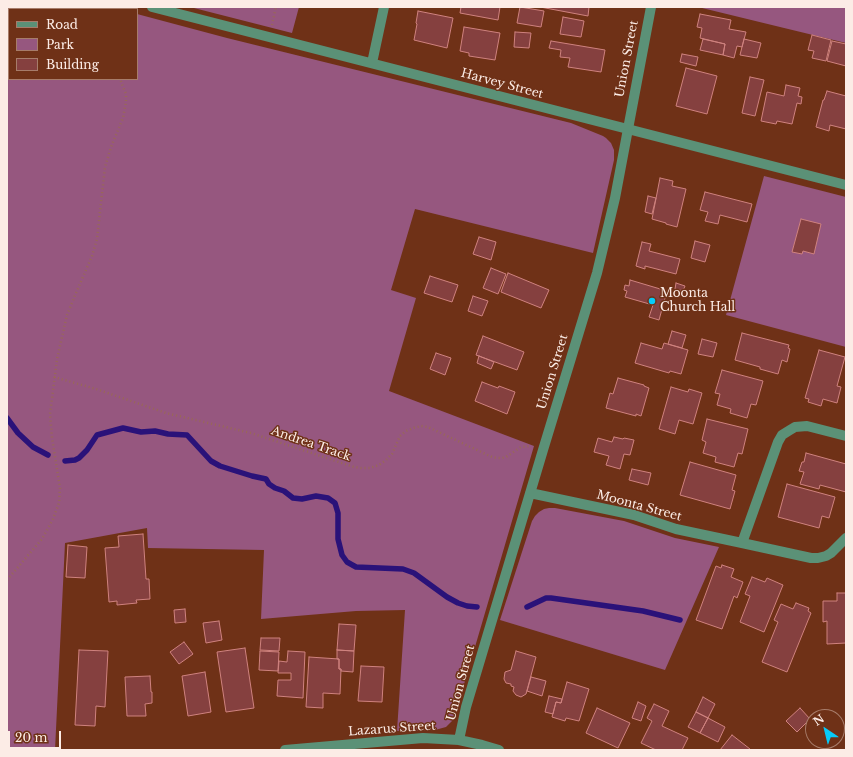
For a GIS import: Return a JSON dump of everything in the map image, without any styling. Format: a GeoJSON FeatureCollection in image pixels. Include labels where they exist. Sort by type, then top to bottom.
{"type":"FeatureCollection","features":[{"type":"Feature","properties":{"kind":"street","name":"Harvey Street"},"geometry":{"type":"LineString","coordinates":[[152,7],[846,185]]}},
{"type":"Feature","properties":{"kind":"street"},"geometry":{"type":"LineString","coordinates":[[372,63],[384,7]]}},
{"type":"Feature","properties":{"kind":"street","name":"Union Street"},"geometry":{"type":"LineString","coordinates":[[459,740],[465,710],[597,273],[615,198],[651,7]]}},
{"type":"Feature","properties":{"kind":"street"},"geometry":{"type":"LineString","coordinates":[[742,543],[778,442],[782,436],[795,427],[806,426],[846,436]]}},
{"type":"Feature","properties":{"kind":"street","name":"Moonta Street"},"geometry":{"type":"LineString","coordinates":[[530,493],[634,515],[676,529],[811,558],[826,556],[846,538]]}},
{"type":"Feature","properties":{"kind":"street","name":"Lazarus Street"},"geometry":{"type":"LineString","coordinates":[[285,750],[340,748],[411,739],[432,738],[459,740],[499,750]]}},
{"type":"Feature","properties":{"kind":"path"},"geometry":{"type":"LineString","coordinates":[[7,580],[42,539],[53,519],[59,503],[59,478],[50,427],[54,377],[67,315],[92,256],[97,239],[105,168],[111,147],[123,118],[126,102],[126,94],[120,80]]}},
{"type":"Feature","properties":{"kind":"path","name":"Andrea Track"},"geometry":{"type":"LineString","coordinates":[[54,377],[96,389],[166,414],[251,433],[354,467],[370,468],[382,463],[392,454],[400,436],[406,431],[421,426],[428,427],[497,458],[502,458],[521,447],[532,446],[543,450]]}},
{"type":"Feature","properties":{"kind":"green space"},"geometry":{"type":"Polygon","coordinates":[[[7,7],[115,8],[8,8],[8,80],[138,80],[138,14],[227,38],[571,123],[606,138],[611,143],[614,150],[614,160],[593,253],[415,209],[391,290],[416,298],[389,391],[534,446],[454,719],[446,727],[435,730],[397,731],[405,610],[356,611],[261,619],[264,550],[148,548],[147,528],[65,543],[55,750],[7,750],[7,7]]]}},
{"type":"Feature","properties":{"kind":"green space"},"geometry":{"type":"Polygon","coordinates":[[[190,7],[299,7],[292,33],[190,7]]]}},
{"type":"Feature","properties":{"kind":"green space"},"geometry":{"type":"Polygon","coordinates":[[[698,7],[846,7],[846,43],[780,27],[698,7]]]}},
{"type":"Feature","properties":{"kind":"green space"},"geometry":{"type":"Polygon","coordinates":[[[764,176],[846,197],[846,347],[726,315],[764,176]]]}},
{"type":"Feature","properties":{"kind":"green space"},"geometry":{"type":"Polygon","coordinates":[[[549,508],[624,521],[675,538],[719,547],[665,670],[500,620],[532,521],[539,512],[549,508]]]}},
{"type":"Feature","properties":{"kind":"building"},"geometry":{"type":"Polygon","coordinates":[[[461,7],[500,7],[498,20],[460,13],[461,7]]]}},
{"type":"Feature","properties":{"kind":"building"},"geometry":{"type":"Polygon","coordinates":[[[520,7],[544,11],[541,27],[517,23],[520,7]]]}},
{"type":"Feature","properties":{"kind":"building"},"geometry":{"type":"Polygon","coordinates":[[[540,7],[589,7],[588,16],[540,7]]]}},
{"type":"Feature","properties":{"kind":"building"},"geometry":{"type":"Polygon","coordinates":[[[418,11],[453,18],[447,48],[414,40],[418,11]]]}},
{"type":"Feature","properties":{"kind":"building"},"geometry":{"type":"Polygon","coordinates":[[[700,14],[731,20],[729,29],[746,32],[742,47],[737,46],[734,58],[723,55],[725,44],[700,38],[702,28],[697,27],[700,14]]]}},
{"type":"Feature","properties":{"kind":"building"},"geometry":{"type":"Polygon","coordinates":[[[563,17],[584,21],[581,37],[560,34],[563,17]]]}},
{"type":"Feature","properties":{"kind":"building"},"geometry":{"type":"Polygon","coordinates":[[[464,27],[500,33],[495,60],[469,56],[469,53],[460,51],[464,27]]]}},
{"type":"Feature","properties":{"kind":"building"},"geometry":{"type":"Polygon","coordinates":[[[515,32],[531,33],[529,48],[514,47],[515,32]]]}},
{"type":"Feature","properties":{"kind":"building"},"geometry":{"type":"Polygon","coordinates":[[[812,35],[831,40],[826,61],[812,58],[814,51],[808,50],[812,35]]]}},
{"type":"Feature","properties":{"kind":"building"},"geometry":{"type":"Polygon","coordinates":[[[703,39],[725,44],[723,55],[700,50],[703,39]]]}},
{"type":"Feature","properties":{"kind":"building"},"geometry":{"type":"Polygon","coordinates":[[[744,39],[761,43],[757,58],[740,55],[744,39]]]}},
{"type":"Feature","properties":{"kind":"building"},"geometry":{"type":"Polygon","coordinates":[[[551,41],[605,50],[601,72],[568,67],[570,58],[560,57],[561,50],[549,48],[551,41]]]}},
{"type":"Feature","properties":{"kind":"building"},"geometry":{"type":"Polygon","coordinates":[[[832,41],[846,44],[846,66],[827,61],[832,41]]]}},
{"type":"Feature","properties":{"kind":"building"},"geometry":{"type":"Polygon","coordinates":[[[682,54],[698,57],[696,66],[680,62],[682,54]]]}},
{"type":"Feature","properties":{"kind":"building"},"geometry":{"type":"Polygon","coordinates":[[[686,68],[717,76],[707,114],[676,106],[686,68]]]}},
{"type":"Feature","properties":{"kind":"building"},"geometry":{"type":"Polygon","coordinates":[[[750,77],[764,80],[755,116],[742,113],[750,77]]]}},
{"type":"Feature","properties":{"kind":"building"},"geometry":{"type":"Polygon","coordinates":[[[786,85],[800,88],[798,96],[802,97],[801,104],[797,103],[792,124],[777,121],[776,124],[761,121],[767,92],[784,96],[786,85]]]}},
{"type":"Feature","properties":{"kind":"building"},"geometry":{"type":"Polygon","coordinates":[[[827,91],[846,96],[846,129],[830,125],[829,131],[816,127],[827,91]]]}},
{"type":"Feature","properties":{"kind":"building"},"geometry":{"type":"Polygon","coordinates":[[[660,178],[673,181],[672,186],[686,189],[677,227],[652,219],[660,178]]]}},
{"type":"Feature","properties":{"kind":"building"},"geometry":{"type":"Polygon","coordinates":[[[705,192],[752,204],[747,222],[720,215],[718,224],[705,221],[708,212],[700,210],[705,192]]]}},
{"type":"Feature","properties":{"kind":"building"},"geometry":{"type":"Polygon","coordinates":[[[648,196],[656,198],[652,214],[645,212],[648,196]]]}},
{"type":"Feature","properties":{"kind":"building"},"geometry":{"type":"Polygon","coordinates":[[[801,219],[821,224],[814,254],[803,251],[802,254],[792,252],[801,219]]]}},
{"type":"Feature","properties":{"kind":"building"},"geometry":{"type":"Polygon","coordinates":[[[479,237],[496,242],[491,260],[473,254],[479,237]]]}},
{"type":"Feature","properties":{"kind":"building"},"geometry":{"type":"Polygon","coordinates":[[[695,241],[710,245],[705,262],[691,258],[695,241]]]}},
{"type":"Feature","properties":{"kind":"building"},"geometry":{"type":"Polygon","coordinates":[[[642,242],[651,244],[649,251],[680,259],[676,274],[645,266],[645,269],[636,266],[642,242]]]}},
{"type":"Feature","properties":{"kind":"building"},"geometry":{"type":"Polygon","coordinates":[[[491,268],[506,274],[498,294],[483,288],[491,268]]]}},
{"type":"Feature","properties":{"kind":"building"},"geometry":{"type":"Polygon","coordinates":[[[508,273],[549,290],[541,308],[501,292],[508,273]]]}},
{"type":"Feature","properties":{"kind":"building"},"geometry":{"type":"Polygon","coordinates":[[[430,276],[458,285],[452,302],[424,293],[430,276]]]}},
{"type":"Feature","properties":{"kind":"building","name":"Moonta Church Hall"},"geometry":{"type":"Polygon","coordinates":[[[630,280],[667,291],[659,320],[649,317],[653,305],[625,297],[627,291],[624,290],[625,285],[629,286],[630,280]]]}},
{"type":"Feature","properties":{"kind":"building"},"geometry":{"type":"Polygon","coordinates":[[[676,283],[685,286],[683,291],[675,289],[676,283]]]}},
{"type":"Feature","properties":{"kind":"building"},"geometry":{"type":"Polygon","coordinates":[[[473,296],[488,301],[482,316],[468,311],[473,296]]]}},
{"type":"Feature","properties":{"kind":"building"},"geometry":{"type":"Polygon","coordinates":[[[672,331],[686,335],[682,348],[668,344],[672,331]]]}},
{"type":"Feature","properties":{"kind":"building"},"geometry":{"type":"Polygon","coordinates":[[[742,333],[789,345],[788,348],[790,349],[787,362],[782,360],[778,374],[735,360],[742,333]]]}},
{"type":"Feature","properties":{"kind":"building"},"geometry":{"type":"Polygon","coordinates":[[[483,336],[524,352],[517,370],[476,355],[483,336]]]}},
{"type":"Feature","properties":{"kind":"building"},"geometry":{"type":"Polygon","coordinates":[[[702,339],[717,343],[713,357],[698,354],[702,339]]]}},
{"type":"Feature","properties":{"kind":"building"},"geometry":{"type":"Polygon","coordinates":[[[641,343],[662,349],[664,343],[688,350],[681,374],[670,371],[669,373],[635,363],[641,343]]]}},
{"type":"Feature","properties":{"kind":"building"},"geometry":{"type":"Polygon","coordinates":[[[819,350],[845,357],[837,386],[841,387],[837,403],[823,399],[821,406],[808,402],[809,399],[805,398],[819,350]]]}},
{"type":"Feature","properties":{"kind":"building"},"geometry":{"type":"Polygon","coordinates":[[[436,353],[451,358],[445,375],[430,369],[436,353]]]}},
{"type":"Feature","properties":{"kind":"building"},"geometry":{"type":"Polygon","coordinates":[[[479,356],[494,362],[491,369],[477,363],[479,356]]]}},
{"type":"Feature","properties":{"kind":"building"},"geometry":{"type":"Polygon","coordinates":[[[722,370],[763,381],[756,405],[751,404],[747,418],[730,413],[731,409],[717,405],[720,394],[715,393],[722,370]]]}},
{"type":"Feature","properties":{"kind":"building"},"geometry":{"type":"Polygon","coordinates":[[[618,378],[644,385],[649,388],[641,416],[606,408],[610,393],[613,394],[618,378]]]}},
{"type":"Feature","properties":{"kind":"building"},"geometry":{"type":"Polygon","coordinates":[[[482,382],[515,392],[507,414],[475,401],[482,382]]]}},
{"type":"Feature","properties":{"kind":"building"},"geometry":{"type":"Polygon","coordinates":[[[671,387],[688,392],[689,389],[702,393],[693,424],[679,420],[675,434],[659,429],[671,387]]]}},
{"type":"Feature","properties":{"kind":"building"},"geometry":{"type":"Polygon","coordinates":[[[707,419],[748,429],[742,454],[738,453],[734,467],[715,462],[716,457],[703,453],[706,442],[702,440],[707,419]]]}},
{"type":"Feature","properties":{"kind":"building"},"geometry":{"type":"Polygon","coordinates":[[[614,437],[634,440],[630,455],[624,454],[620,469],[606,465],[609,456],[594,452],[598,438],[612,442],[614,437]]]}},
{"type":"Feature","properties":{"kind":"building"},"geometry":{"type":"Polygon","coordinates":[[[806,453],[846,464],[846,492],[820,485],[819,489],[800,484],[804,472],[799,471],[802,462],[804,462],[806,453]]]}},
{"type":"Feature","properties":{"kind":"building"},"geometry":{"type":"Polygon","coordinates":[[[690,462],[736,475],[732,490],[735,491],[730,509],[680,495],[690,462]]]}},
{"type":"Feature","properties":{"kind":"building"},"geometry":{"type":"Polygon","coordinates":[[[632,469],[651,473],[648,485],[629,480],[632,469]]]}},
{"type":"Feature","properties":{"kind":"building"},"geometry":{"type":"Polygon","coordinates":[[[787,484],[835,497],[829,518],[822,516],[819,528],[778,517],[787,484]]]}},
{"type":"Feature","properties":{"kind":"building"},"geometry":{"type":"Polygon","coordinates":[[[143,534],[146,579],[149,579],[150,599],[136,600],[137,603],[117,605],[117,601],[109,602],[105,548],[119,547],[118,536],[143,534]]]}},
{"type":"Feature","properties":{"kind":"building"},"geometry":{"type":"Polygon","coordinates":[[[68,545],[87,547],[85,578],[66,577],[68,545]]]}},
{"type":"Feature","properties":{"kind":"building"},"geometry":{"type":"Polygon","coordinates":[[[722,565],[734,569],[731,577],[743,582],[737,598],[734,596],[722,629],[696,620],[716,566],[721,568],[722,565]]]}},
{"type":"Feature","properties":{"kind":"building"},"geometry":{"type":"Polygon","coordinates":[[[752,577],[765,582],[767,578],[783,585],[764,632],[740,622],[750,596],[745,594],[752,577]]]}},
{"type":"Feature","properties":{"kind":"building"},"geometry":{"type":"Polygon","coordinates":[[[837,593],[846,593],[846,643],[827,644],[827,621],[823,622],[823,601],[837,601],[837,593]]]}},
{"type":"Feature","properties":{"kind":"building"},"geometry":{"type":"Polygon","coordinates":[[[796,603],[809,608],[808,611],[811,613],[787,672],[762,662],[778,622],[774,620],[781,604],[793,609],[796,603]]]}},
{"type":"Feature","properties":{"kind":"building"},"geometry":{"type":"Polygon","coordinates":[[[185,609],[186,622],[175,623],[174,610],[185,609]]]}},
{"type":"Feature","properties":{"kind":"building"},"geometry":{"type":"Polygon","coordinates":[[[219,621],[222,640],[206,643],[203,623],[219,621]]]}},
{"type":"Feature","properties":{"kind":"building"},"geometry":{"type":"Polygon","coordinates":[[[339,624],[356,625],[354,651],[337,650],[339,624]]]}},
{"type":"Feature","properties":{"kind":"building"},"geometry":{"type":"Polygon","coordinates":[[[261,638],[280,638],[279,651],[260,650],[261,638]]]}},
{"type":"Feature","properties":{"kind":"building"},"geometry":{"type":"Polygon","coordinates":[[[184,642],[193,654],[179,664],[170,652],[184,642]]]}},
{"type":"Feature","properties":{"kind":"building"},"geometry":{"type":"Polygon","coordinates":[[[245,648],[254,708],[226,712],[217,652],[245,648]]]}},
{"type":"Feature","properties":{"kind":"building"},"geometry":{"type":"Polygon","coordinates":[[[79,650],[108,651],[105,707],[96,706],[95,726],[75,725],[79,650]]]}},
{"type":"Feature","properties":{"kind":"building"},"geometry":{"type":"Polygon","coordinates":[[[337,650],[354,651],[353,672],[341,671],[341,669],[339,669],[337,650]]]}},
{"type":"Feature","properties":{"kind":"building"},"geometry":{"type":"Polygon","coordinates":[[[260,651],[279,652],[278,671],[259,670],[260,651]]]}},
{"type":"Feature","properties":{"kind":"building"},"geometry":{"type":"Polygon","coordinates":[[[288,651],[305,652],[303,698],[277,696],[278,680],[291,680],[291,673],[278,673],[279,661],[287,662],[288,651]]]}},
{"type":"Feature","properties":{"kind":"building"},"geometry":{"type":"Polygon","coordinates":[[[516,651],[536,657],[526,694],[521,697],[516,695],[513,691],[514,687],[511,686],[511,684],[506,683],[504,679],[505,672],[511,670],[516,651]]]}},
{"type":"Feature","properties":{"kind":"building"},"geometry":{"type":"Polygon","coordinates":[[[309,657],[339,659],[339,669],[341,669],[340,694],[323,693],[323,708],[306,707],[309,657]]]}},
{"type":"Feature","properties":{"kind":"building"},"geometry":{"type":"Polygon","coordinates":[[[361,666],[384,667],[382,702],[358,701],[361,666]]]}},
{"type":"Feature","properties":{"kind":"building"},"geometry":{"type":"Polygon","coordinates":[[[205,672],[211,712],[188,716],[182,676],[205,672]]]}},
{"type":"Feature","properties":{"kind":"building"},"geometry":{"type":"Polygon","coordinates":[[[150,676],[152,703],[145,704],[146,716],[127,716],[125,677],[150,676]]]}},
{"type":"Feature","properties":{"kind":"building"},"geometry":{"type":"Polygon","coordinates":[[[531,677],[546,681],[542,696],[527,691],[531,677]]]}},
{"type":"Feature","properties":{"kind":"building"},"geometry":{"type":"Polygon","coordinates":[[[567,682],[589,689],[579,721],[566,718],[565,721],[552,717],[556,702],[561,703],[567,682]]]}},
{"type":"Feature","properties":{"kind":"building"},"geometry":{"type":"Polygon","coordinates":[[[549,696],[562,699],[561,703],[556,702],[553,714],[545,712],[549,696]]]}},
{"type":"Feature","properties":{"kind":"building"},"geometry":{"type":"Polygon","coordinates":[[[703,697],[715,704],[708,718],[696,712],[703,697]]]}},
{"type":"Feature","properties":{"kind":"building"},"geometry":{"type":"Polygon","coordinates":[[[638,702],[646,706],[641,721],[632,718],[638,702]]]}},
{"type":"Feature","properties":{"kind":"building"},"geometry":{"type":"Polygon","coordinates":[[[654,704],[669,711],[662,726],[688,738],[682,750],[656,750],[641,743],[652,721],[647,718],[654,704]]]}},
{"type":"Feature","properties":{"kind":"building"},"geometry":{"type":"Polygon","coordinates":[[[597,708],[630,723],[618,748],[586,733],[597,708]]]}},
{"type":"Feature","properties":{"kind":"building"},"geometry":{"type":"Polygon","coordinates":[[[800,708],[805,714],[805,724],[797,732],[786,721],[800,708]]]}},
{"type":"Feature","properties":{"kind":"building"},"geometry":{"type":"Polygon","coordinates":[[[696,712],[708,718],[700,733],[688,727],[696,712]]]}},
{"type":"Feature","properties":{"kind":"building"},"geometry":{"type":"Polygon","coordinates":[[[708,718],[725,727],[718,742],[700,733],[708,718]]]}},
{"type":"Feature","properties":{"kind":"building"},"geometry":{"type":"Polygon","coordinates":[[[732,735],[750,749],[720,750],[732,735]]]}},
{"type":"Feature","properties":{"kind":"waterway"},"geometry":{"type":"LineString","coordinates":[[7,418],[18,433],[33,447],[48,455]]}},
{"type":"Feature","properties":{"kind":"waterway"},"geometry":{"type":"LineString","coordinates":[[65,461],[79,458],[87,450],[97,435],[123,428],[141,432],[155,431],[168,434],[187,435],[211,461],[220,466],[266,479],[269,484],[284,491],[293,498],[302,499],[316,496],[328,498],[335,503],[338,513],[338,539],[342,555],[347,562],[356,567],[403,569],[414,573],[447,597],[458,603],[477,607]]}},
{"type":"Feature","properties":{"kind":"waterway"},"geometry":{"type":"LineString","coordinates":[[527,607],[546,598],[551,598],[643,611],[680,620]]}},
{"type":"Feature","properties":{"kind":"place","name":"Moonta Church Hall"},"geometry":{"type":"Point","coordinates":[652,301]}}]}
